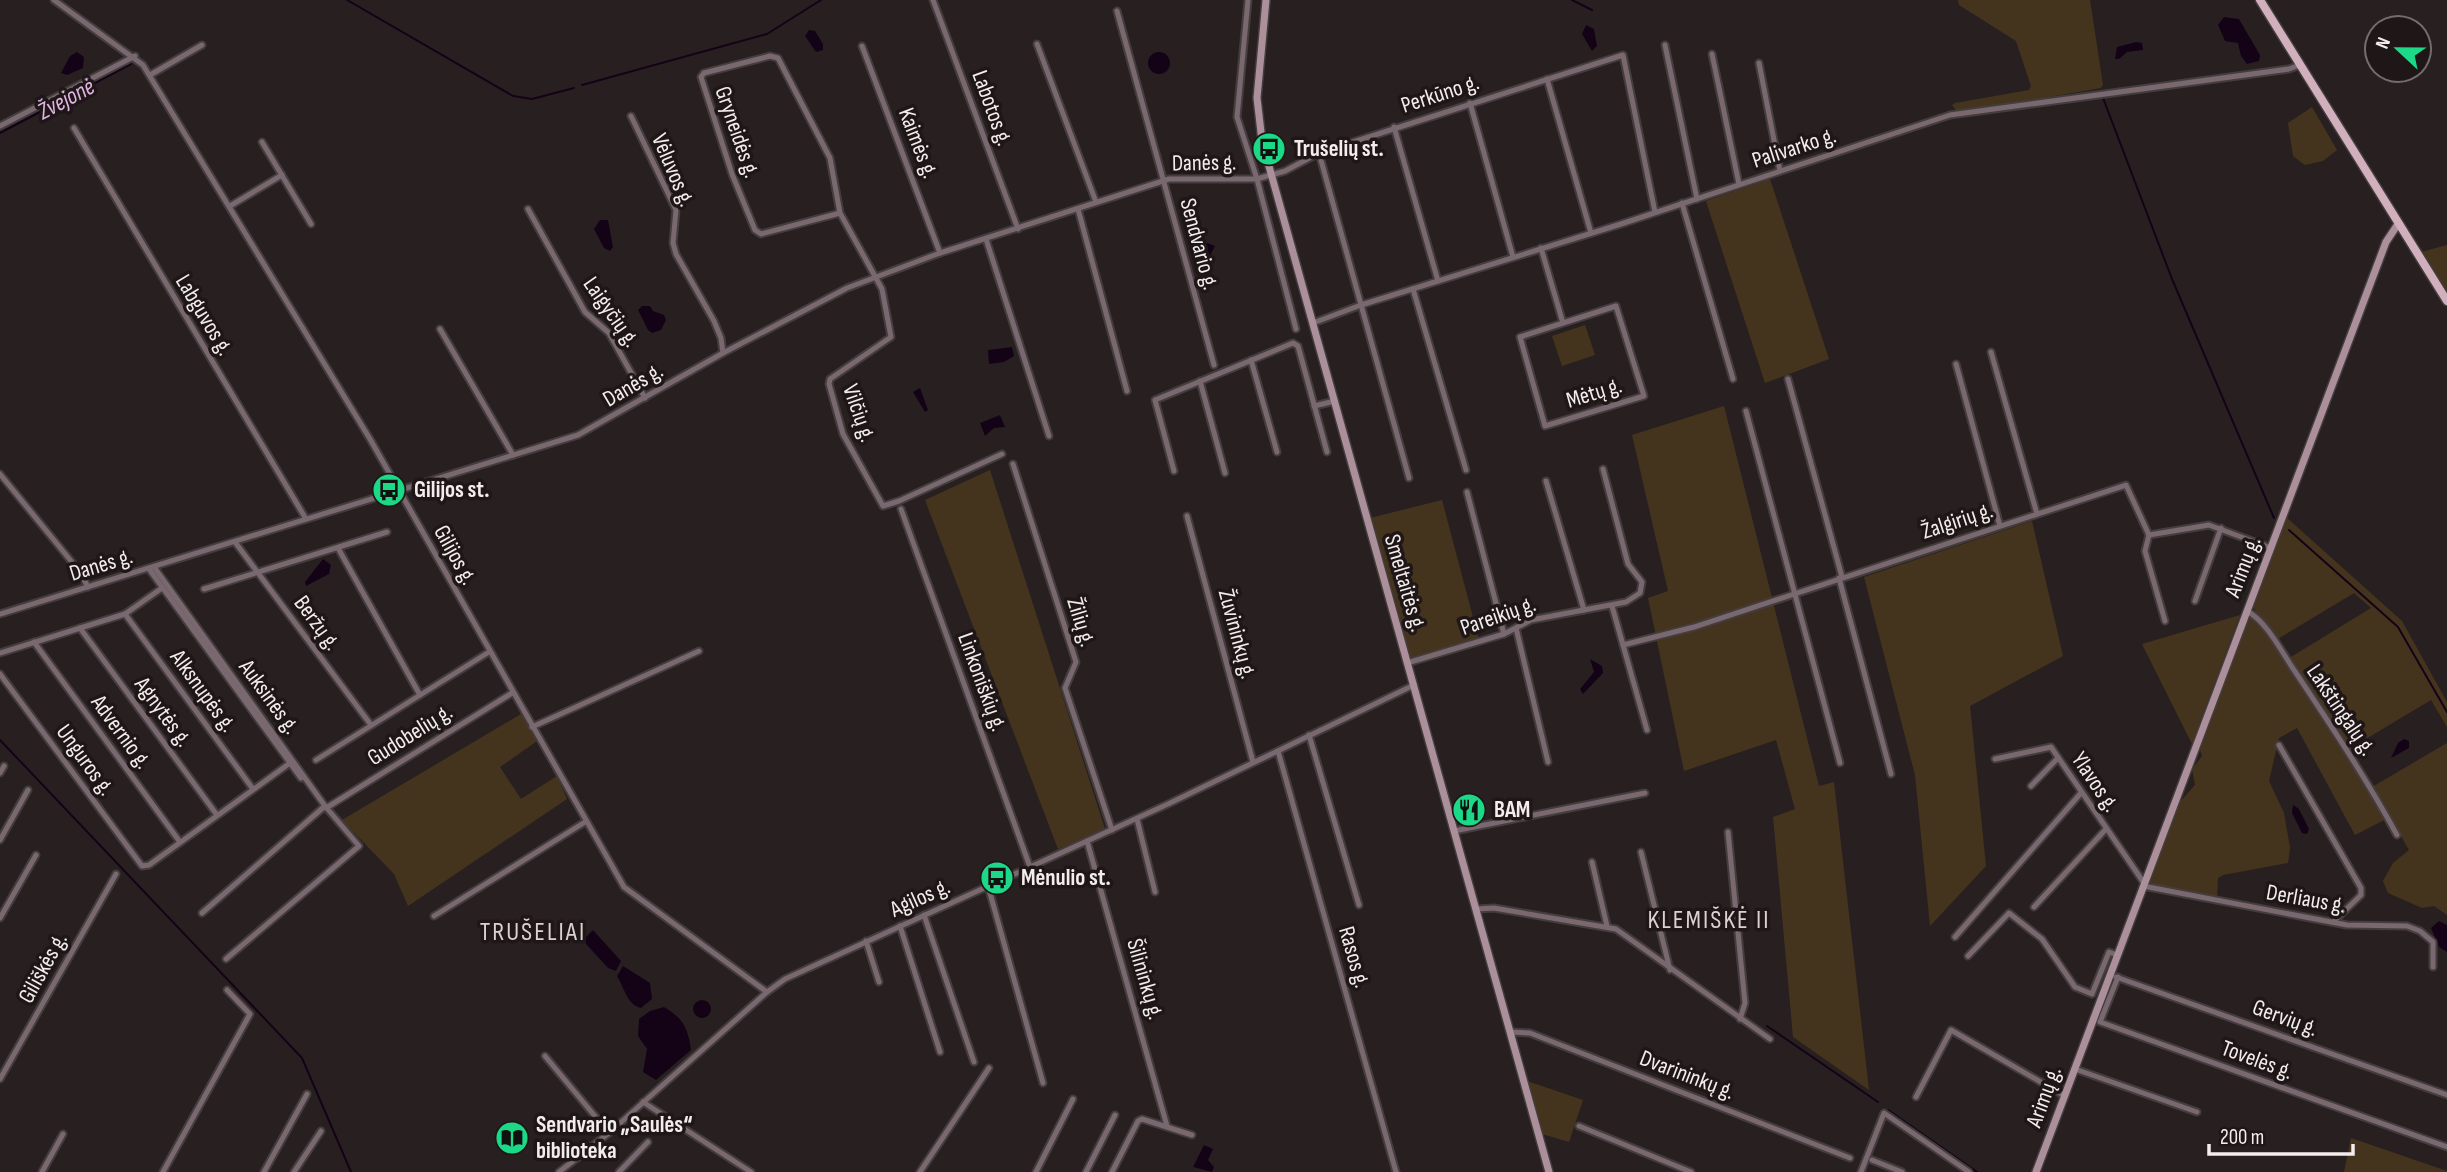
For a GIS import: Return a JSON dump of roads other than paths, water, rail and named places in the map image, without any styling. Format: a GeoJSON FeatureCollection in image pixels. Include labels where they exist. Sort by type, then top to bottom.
{"type":"FeatureCollection","features":[{"type":"Feature","properties":{"kind":"main road","name":"Smeltaitės g."},"geometry":{"type":"LineString","coordinates":[[1266,0],[1256,98],[1259,129],[1549,1172]]}},
{"type":"Feature","properties":{"kind":"main road"},"geometry":{"type":"LineString","coordinates":[[2260,0],[2447,301]]}},
{"type":"Feature","properties":{"kind":"main road","name":"Arimų g."},"geometry":{"type":"LineString","coordinates":[[2036,1172],[2114,976],[2117,955],[2143,884],[2386,242],[2398,224]]}},
{"type":"Feature","properties":{"kind":"street","name":"Gilijos g."},"geometry":{"type":"LineString","coordinates":[[54,0],[135,56],[150,75],[400,491],[624,887],[767,992]]}},
{"type":"Feature","properties":{"kind":"street","name":"Labotos g."},"geometry":{"type":"LineString","coordinates":[[933,0],[1018,229]]}},
{"type":"Feature","properties":{"kind":"street"},"geometry":{"type":"LineString","coordinates":[[1248,0],[1237,111],[1296,329]]}},
{"type":"Feature","properties":{"kind":"street","name":"Sendvario g."},"geometry":{"type":"LineString","coordinates":[[1117,11],[1214,365]]}},
{"type":"Feature","properties":{"kind":"street"},"geometry":{"type":"LineString","coordinates":[[1037,44],[1096,202]]}},
{"type":"Feature","properties":{"kind":"street"},"geometry":{"type":"LineString","coordinates":[[150,75],[202,45]]}},
{"type":"Feature","properties":{"kind":"street"},"geometry":{"type":"LineString","coordinates":[[1665,45],[1697,199]]}},
{"type":"Feature","properties":{"kind":"street","name":"Kaimės g."},"geometry":{"type":"LineString","coordinates":[[862,46],[940,253]]}},
{"type":"Feature","properties":{"kind":"street"},"geometry":{"type":"LineString","coordinates":[[1712,54],[1740,184]]}},
{"type":"Feature","properties":{"kind":"street","name":"Perkūno g."},"geometry":{"type":"LineString","coordinates":[[1272,176],[1319,153],[1394,127],[1623,55],[1656,212]]}},
{"type":"Feature","properties":{"kind":"street"},"geometry":{"type":"LineString","coordinates":[[0,125],[135,56]]}},
{"type":"Feature","properties":{"kind":"street","name":"Gryneidės g."},"geometry":{"type":"LineString","coordinates":[[840,213],[761,234],[755,230],[713,119],[701,77],[704,73],[770,56],[778,58],[830,158],[840,213],[876,276]]}},
{"type":"Feature","properties":{"kind":"street"},"geometry":{"type":"LineString","coordinates":[[1759,63],[1780,171]]}},
{"type":"Feature","properties":{"kind":"street","name":"Palivarko g."},"geometry":{"type":"LineString","coordinates":[[1313,323],[1361,304],[1697,199],[1950,115],[2289,69],[2300,65]]}},
{"type":"Feature","properties":{"kind":"street"},"geometry":{"type":"LineString","coordinates":[[1547,79],[1591,233]]}},
{"type":"Feature","properties":{"kind":"street"},"geometry":{"type":"LineString","coordinates":[[1470,103],[1513,257]]}},
{"type":"Feature","properties":{"kind":"street","name":"Vėluvos g."},"geometry":{"type":"LineString","coordinates":[[631,116],[676,210],[673,243],[714,321],[721,338],[723,353]]}},
{"type":"Feature","properties":{"kind":"street"},"geometry":{"type":"LineString","coordinates":[[1394,127],[1438,281]]}},
{"type":"Feature","properties":{"kind":"street","name":"Labguvos g."},"geometry":{"type":"LineString","coordinates":[[74,128],[306,519]]}},
{"type":"Feature","properties":{"kind":"street"},"geometry":{"type":"LineString","coordinates":[[262,142],[311,224]]}},
{"type":"Feature","properties":{"kind":"street"},"geometry":{"type":"LineString","coordinates":[[1319,153],[1409,478]]}},
{"type":"Feature","properties":{"kind":"street"},"geometry":{"type":"LineString","coordinates":[[230,206],[282,175]]}},
{"type":"Feature","properties":{"kind":"street","name":"Danės g."},"geometry":{"type":"LineString","coordinates":[[0,614],[578,435],[723,353],[876,276],[940,253],[1164,180],[1257,179],[1272,176]]}},
{"type":"Feature","properties":{"kind":"street"},"geometry":{"type":"LineString","coordinates":[[1682,203],[1733,379]]}},
{"type":"Feature","properties":{"kind":"street","name":"Laigyčių g."},"geometry":{"type":"LineString","coordinates":[[528,209],[585,312],[609,333],[645,398]]}},
{"type":"Feature","properties":{"kind":"street"},"geometry":{"type":"LineString","coordinates":[[1078,209],[1127,391]]}},
{"type":"Feature","properties":{"kind":"street"},"geometry":{"type":"LineString","coordinates":[[986,239],[1049,436]]}},
{"type":"Feature","properties":{"kind":"street"},"geometry":{"type":"LineString","coordinates":[[1541,248],[1563,323]]}},
{"type":"Feature","properties":{"kind":"street","name":"Vilčių g."},"geometry":{"type":"LineString","coordinates":[[876,276],[882,289],[891,337],[830,379],[829,384],[843,434],[883,506],[908,498],[1002,454]]}},
{"type":"Feature","properties":{"kind":"street"},"geometry":{"type":"LineString","coordinates":[[1413,289],[1466,470]]}},
{"type":"Feature","properties":{"kind":"street","name":"Mėtų g."},"geometry":{"type":"LineString","coordinates":[[1616,306],[1644,396],[1545,426],[1520,337],[1563,323],[1616,306]]}},
{"type":"Feature","properties":{"kind":"street"},"geometry":{"type":"LineString","coordinates":[[440,329],[513,455]]}},
{"type":"Feature","properties":{"kind":"street"},"geometry":{"type":"LineString","coordinates":[[1174,471],[1155,400],[1293,343],[1298,346],[1326,452]]}},
{"type":"Feature","properties":{"kind":"street"},"geometry":{"type":"LineString","coordinates":[[1992,352],[2037,514]]}},
{"type":"Feature","properties":{"kind":"street"},"geometry":{"type":"LineString","coordinates":[[1251,360],[1277,452]]}},
{"type":"Feature","properties":{"kind":"street"},"geometry":{"type":"LineString","coordinates":[[1956,363],[2000,526]]}},
{"type":"Feature","properties":{"kind":"street"},"geometry":{"type":"LineString","coordinates":[[1788,379],[1891,774]]}},
{"type":"Feature","properties":{"kind":"street"},"geometry":{"type":"LineString","coordinates":[[1200,382],[1225,473]]}},
{"type":"Feature","properties":{"kind":"street"},"geometry":{"type":"LineString","coordinates":[[1314,406],[1335,401]]}},
{"type":"Feature","properties":{"kind":"street"},"geometry":{"type":"LineString","coordinates":[[1746,411],[1840,763]]}},
{"type":"Feature","properties":{"kind":"street","name":"Žilių g."},"geometry":{"type":"LineString","coordinates":[[1013,464],[1076,662],[1065,688],[1112,830]]}},
{"type":"Feature","properties":{"kind":"street","name":"Pareikių g."},"geometry":{"type":"LineString","coordinates":[[1407,663],[1504,634],[1531,620],[1612,606],[1634,599],[1640,593],[1642,582],[1628,564],[1603,469]]}},
{"type":"Feature","properties":{"kind":"street"},"geometry":{"type":"LineString","coordinates":[[0,474],[80,572],[88,587]]}},
{"type":"Feature","properties":{"kind":"street"},"geometry":{"type":"LineString","coordinates":[[1546,481],[1584,610]]}},
{"type":"Feature","properties":{"kind":"street","name":"Žalgirių g."},"geometry":{"type":"LineString","coordinates":[[1623,645],[1695,627],[2126,485],[2149,535]]}},
{"type":"Feature","properties":{"kind":"street"},"geometry":{"type":"LineString","coordinates":[[1467,492],[1504,634]]}},
{"type":"Feature","properties":{"kind":"street","name":"Linkoniškių g."},"geometry":{"type":"LineString","coordinates":[[901,509],[1030,867]]}},
{"type":"Feature","properties":{"kind":"street","name":"Žuvininkų g."},"geometry":{"type":"LineString","coordinates":[[1186,516],[1253,762]]}},
{"type":"Feature","properties":{"kind":"street"},"geometry":{"type":"LineString","coordinates":[[2165,621],[2145,551],[2149,535],[2210,524],[2271,548]]}},
{"type":"Feature","properties":{"kind":"street"},"geometry":{"type":"LineString","coordinates":[[2195,601],[2221,528]]}},
{"type":"Feature","properties":{"kind":"street"},"geometry":{"type":"LineString","coordinates":[[204,589],[387,532]]}},
{"type":"Feature","properties":{"kind":"street","name":"Beržų g."},"geometry":{"type":"LineString","coordinates":[[235,542],[371,725]]}},
{"type":"Feature","properties":{"kind":"street"},"geometry":{"type":"LineString","coordinates":[[338,548],[420,695]]}},
{"type":"Feature","properties":{"kind":"street"},"geometry":{"type":"LineString","coordinates":[[151,568],[162,588],[303,780]]}},
{"type":"Feature","properties":{"kind":"street","name":"Auksinės g."},"geometry":{"type":"LineString","coordinates":[[151,568],[326,807],[359,846],[226,960]]}},
{"type":"Feature","properties":{"kind":"street"},"geometry":{"type":"LineString","coordinates":[[0,653],[125,614],[162,588]]}},
{"type":"Feature","properties":{"kind":"street"},"geometry":{"type":"LineString","coordinates":[[1612,606],[1647,730]]}},
{"type":"Feature","properties":{"kind":"street","name":"Lakštingalų g."},"geometry":{"type":"LineString","coordinates":[[2247,611],[2254,615],[2277,645],[2347,748],[2398,835]]}},
{"type":"Feature","properties":{"kind":"street","name":"Alksnupės g."},"geometry":{"type":"LineString","coordinates":[[125,614],[253,789]]}},
{"type":"Feature","properties":{"kind":"street","name":"Agnytės g."},"geometry":{"type":"LineString","coordinates":[[80,628],[217,816]]}},
{"type":"Feature","properties":{"kind":"street"},"geometry":{"type":"LineString","coordinates":[[1516,628],[1548,762]]}},
{"type":"Feature","properties":{"kind":"street","name":"Advernio g."},"geometry":{"type":"LineString","coordinates":[[34,642],[180,842]]}},
{"type":"Feature","properties":{"kind":"street"},"geometry":{"type":"LineString","coordinates":[[532,727],[699,651]]}},
{"type":"Feature","properties":{"kind":"street"},"geometry":{"type":"LineString","coordinates":[[316,760],[489,652]]}},
{"type":"Feature","properties":{"kind":"street","name":"Unguros g."},"geometry":{"type":"LineString","coordinates":[[0,674],[142,866],[149,865],[180,842]]}},
{"type":"Feature","properties":{"kind":"street","name":"Agilos g."},"geometry":{"type":"LineString","coordinates":[[559,1172],[609,1133],[767,992],[808,967],[1112,830],[1413,685]]}},
{"type":"Feature","properties":{"kind":"street","name":"Gudobelių g."},"geometry":{"type":"LineString","coordinates":[[202,913],[326,807],[512,693]]}},
{"type":"Feature","properties":{"kind":"street"},"geometry":{"type":"LineString","coordinates":[[1309,735],[1359,905]]}},
{"type":"Feature","properties":{"kind":"street"},"geometry":{"type":"LineString","coordinates":[[2279,745],[2361,888],[2361,895],[2333,922]]}},
{"type":"Feature","properties":{"kind":"street","name":"Ylavos g."},"geometry":{"type":"LineString","coordinates":[[1995,760],[2051,747],[2143,884]]}},
{"type":"Feature","properties":{"kind":"street","name":"Rasos g."},"geometry":{"type":"LineString","coordinates":[[1278,751],[1396,1172]]}},
{"type":"Feature","properties":{"kind":"street"},"geometry":{"type":"LineString","coordinates":[[2031,786],[2058,758]]}},
{"type":"Feature","properties":{"kind":"street"},"geometry":{"type":"LineString","coordinates":[[180,842],[290,763]]}},
{"type":"Feature","properties":{"kind":"street"},"geometry":{"type":"LineString","coordinates":[[0,773],[4,765]]}},
{"type":"Feature","properties":{"kind":"street"},"geometry":{"type":"LineString","coordinates":[[0,840],[28,790]]}},
{"type":"Feature","properties":{"kind":"street"},"geometry":{"type":"LineString","coordinates":[[1454,831],[1645,793]]}},
{"type":"Feature","properties":{"kind":"street"},"geometry":{"type":"LineString","coordinates":[[1955,937],[2081,793]]}},
{"type":"Feature","properties":{"kind":"street"},"geometry":{"type":"LineString","coordinates":[[1137,818],[1155,892]]}},
{"type":"Feature","properties":{"kind":"street"},"geometry":{"type":"LineString","coordinates":[[434,916],[585,822]]}},
{"type":"Feature","properties":{"kind":"street"},"geometry":{"type":"LineString","coordinates":[[2034,907],[2106,829]]}},
{"type":"Feature","properties":{"kind":"street"},"geometry":{"type":"LineString","coordinates":[[1728,832],[1745,1003],[1740,1019]]}},
{"type":"Feature","properties":{"kind":"street","name":"Šilininkų g."},"geometry":{"type":"LineString","coordinates":[[1087,841],[1167,1126]]}},
{"type":"Feature","properties":{"kind":"street"},"geometry":{"type":"LineString","coordinates":[[1641,852],[1670,970]]}},
{"type":"Feature","properties":{"kind":"street"},"geometry":{"type":"LineString","coordinates":[[0,918],[36,855]]}},
{"type":"Feature","properties":{"kind":"street"},"geometry":{"type":"LineString","coordinates":[[1592,862],[1607,926]]}},
{"type":"Feature","properties":{"kind":"street","name":"Giliškės g."},"geometry":{"type":"LineString","coordinates":[[0,1079],[116,874]]}},
{"type":"Feature","properties":{"kind":"street","name":"Derliaus g."},"geometry":{"type":"LineString","coordinates":[[2143,884],[2333,922],[2368,926],[2393,924],[2420,931],[2433,942],[2433,967]]}},
{"type":"Feature","properties":{"kind":"street"},"geometry":{"type":"LineString","coordinates":[[988,886],[1043,1083]]}},
{"type":"Feature","properties":{"kind":"street"},"geometry":{"type":"LineString","coordinates":[[1476,909],[1494,908],[1607,926],[1770,1038]]}},
{"type":"Feature","properties":{"kind":"street"},"geometry":{"type":"LineString","coordinates":[[1968,956],[2009,913],[2042,939],[2074,988],[2092,994],[2109,952],[2117,955]]}},
{"type":"Feature","properties":{"kind":"street"},"geometry":{"type":"LineString","coordinates":[[924,915],[974,1062]]}},
{"type":"Feature","properties":{"kind":"street"},"geometry":{"type":"LineString","coordinates":[[900,926],[940,1052]]}},
{"type":"Feature","properties":{"kind":"street"},"geometry":{"type":"LineString","coordinates":[[866,941],[878,982]]}},
{"type":"Feature","properties":{"kind":"street","name":"Gervių g."},"geometry":{"type":"LineString","coordinates":[[2114,976],[2447,1095]]}},
{"type":"Feature","properties":{"kind":"street","name":"Tovelės g."},"geometry":{"type":"LineString","coordinates":[[2114,976],[2100,1022],[2447,1147]]}},
{"type":"Feature","properties":{"kind":"street"},"geometry":{"type":"LineString","coordinates":[[163,1172],[250,1014],[227,990]]}},
{"type":"Feature","properties":{"kind":"street"},"geometry":{"type":"LineString","coordinates":[[1916,1097],[1951,1030],[2064,1096]]}},
{"type":"Feature","properties":{"kind":"street","name":"Dvarininkų g."},"geometry":{"type":"LineString","coordinates":[[1510,1032],[1530,1032],[1850,1158]]}},
{"type":"Feature","properties":{"kind":"street"},"geometry":{"type":"LineString","coordinates":[[545,1056],[609,1133]]}},
{"type":"Feature","properties":{"kind":"street"},"geometry":{"type":"LineString","coordinates":[[920,1172],[989,1068]]}},
{"type":"Feature","properties":{"kind":"street"},"geometry":{"type":"LineString","coordinates":[[2075,1069],[2197,1112]]}},
{"type":"Feature","properties":{"kind":"street"},"geometry":{"type":"LineString","coordinates":[[264,1172],[307,1094]]}},
{"type":"Feature","properties":{"kind":"street"},"geometry":{"type":"LineString","coordinates":[[1036,1172],[1073,1100]]}},
{"type":"Feature","properties":{"kind":"street"},"geometry":{"type":"LineString","coordinates":[[643,1102],[748,1171]]}},
{"type":"Feature","properties":{"kind":"street"},"geometry":{"type":"LineString","coordinates":[[1861,1172],[1884,1113],[1969,1172]]}},
{"type":"Feature","properties":{"kind":"street"},"geometry":{"type":"LineString","coordinates":[[1086,1172],[1115,1115]]}},
{"type":"Feature","properties":{"kind":"street"},"geometry":{"type":"LineString","coordinates":[[1112,1172],[1138,1121],[1142,1119],[1192,1135]]}},
{"type":"Feature","properties":{"kind":"street"},"geometry":{"type":"LineString","coordinates":[[1579,1126],[1691,1172]]}},
{"type":"Feature","properties":{"kind":"street"},"geometry":{"type":"LineString","coordinates":[[294,1172],[321,1131]]}},
{"type":"Feature","properties":{"kind":"street"},"geometry":{"type":"LineString","coordinates":[[42,1172],[63,1134]]}},
{"type":"Feature","properties":{"kind":"street"},"geometry":{"type":"LineString","coordinates":[[619,1172],[648,1142]]}},
{"type":"Feature","properties":{"kind":"street"},"geometry":{"type":"LineString","coordinates":[[1872,1160],[1902,1172]]}},
{"type":"Feature","properties":{"kind":"waterway"},"geometry":{"type":"LineString","coordinates":[[347,0],[513,96],[532,99],[574,88]]}},
{"type":"Feature","properties":{"kind":"waterway"},"geometry":{"type":"LineString","coordinates":[[582,85],[767,34],[821,0]]}},
{"type":"Feature","properties":{"kind":"waterway"},"geometry":{"type":"LineString","coordinates":[[1572,0],[1592,10]]}},
{"type":"Feature","properties":{"kind":"waterway","name":"Žvejonė"},"geometry":{"type":"LineString","coordinates":[[0,133],[131,64]]}},
{"type":"Feature","properties":{"kind":"waterway"},"geometry":{"type":"LineString","coordinates":[[2103,98],[2172,279],[2274,518]]}},
{"type":"Feature","properties":{"kind":"waterway"},"geometry":{"type":"LineString","coordinates":[[2289,530],[2398,627],[2447,712]]}},
{"type":"Feature","properties":{"kind":"waterway"},"geometry":{"type":"LineString","coordinates":[[0,740],[302,1058],[351,1172]]}},
{"type":"Feature","properties":{"kind":"waterway"},"geometry":{"type":"LineString","coordinates":[[1767,1026],[1878,1102]]}},
{"type":"Feature","properties":{"kind":"waterway"},"geometry":{"type":"LineString","coordinates":[[1888,1110],[1977,1172]]}},
{"type":"Feature","properties":{"kind":"place","name":"Trušelių st."},"geometry":{"type":"Point","coordinates":[1269,149]}},
{"type":"Feature","properties":{"kind":"place","name":"Gilijos st."},"geometry":{"type":"Point","coordinates":[389,490]}},
{"type":"Feature","properties":{"kind":"place","name":"BAM"},"geometry":{"type":"Point","coordinates":[1469,810]}},
{"type":"Feature","properties":{"kind":"place","name":"Mėnulio st."},"geometry":{"type":"Point","coordinates":[997,878]}},
{"type":"Feature","properties":{"kind":"place","name":"Sendvario „Saulės“ biblioteka"},"geometry":{"type":"Point","coordinates":[512,1138]}},
{"type":"Feature","properties":{"kind":"district","name":"KLEMIŠKĖ II"},"geometry":{"type":"Point","coordinates":[1709,920]}},
{"type":"Feature","properties":{"kind":"district","name":"TRUŠELIAI"},"geometry":{"type":"Point","coordinates":[533,932]}}]}
